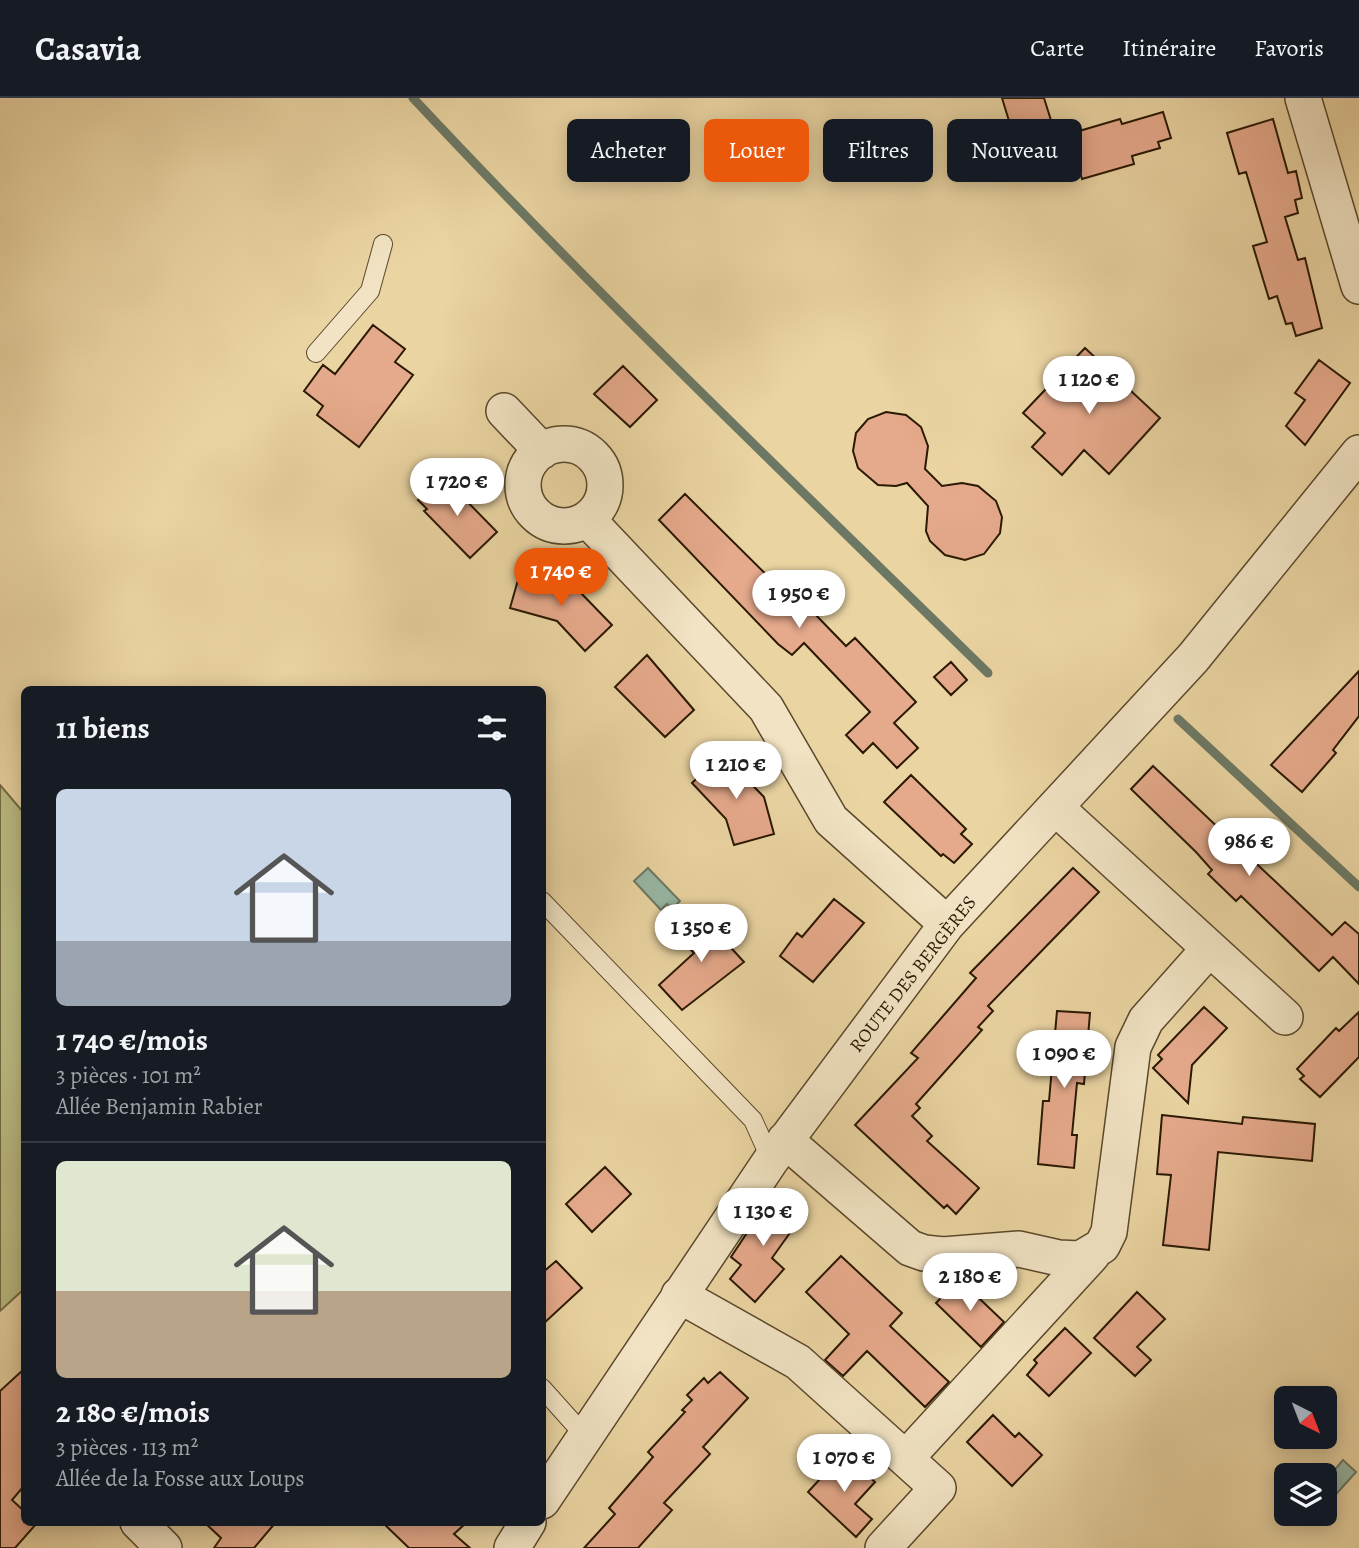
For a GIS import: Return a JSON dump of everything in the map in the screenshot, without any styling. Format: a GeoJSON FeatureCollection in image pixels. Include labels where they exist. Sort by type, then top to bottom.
{"type":"FeatureCollection","features":[{"type":"Feature","properties":{"kind":"street"},"geometry":{"type":"LineString","coordinates":[[1303,98],[1359,286]]}},
{"type":"Feature","properties":{"kind":"street"},"geometry":{"type":"LineString","coordinates":[[504,411],[542,451]]}},
{"type":"Feature","properties":{"kind":"street"},"geometry":{"type":"LineString","coordinates":[[563,443],[580,446],[594,456],[604,470],[606,488],[602,505],[588,520],[575,526],[557,527],[541,520],[529,508],[523,492],[524,474],[532,458],[563,443]]}},
{"type":"Feature","properties":{"kind":"street","name":"ROUTE DES BERGÈRES"},"geometry":{"type":"LineString","coordinates":[[546,1495],[778,1150],[947,924],[1224,623],[1359,453]]}},
{"type":"Feature","properties":{"kind":"street"},"geometry":{"type":"LineString","coordinates":[[588,520],[766,708],[831,820],[947,924]]}},
{"type":"Feature","properties":{"kind":"street"},"geometry":{"type":"LineString","coordinates":[[1055,807],[1284,1017]]}},
{"type":"Feature","properties":{"kind":"street"},"geometry":{"type":"LineString","coordinates":[[906,1458],[1093,1255],[1110,1232],[1133,1047],[1146,1020],[1175,984],[1209,949]]}},
{"type":"Feature","properties":{"kind":"street"},"geometry":{"type":"LineString","coordinates":[[778,1150],[910,1248],[943,1255],[1019,1249],[1059,1258],[1080,1259],[1093,1255]]}},
{"type":"Feature","properties":{"kind":"street"},"geometry":{"type":"LineString","coordinates":[[679,1295],[798,1362],[938,1488],[883,1548]]}},
{"type":"Feature","properties":{"kind":"street"},"geometry":{"type":"LineString","coordinates":[[142,1526],[164,1548]]}},
{"type":"Feature","properties":{"kind":"lane"},"geometry":{"type":"LineString","coordinates":[[316,354],[370,291],[383,244]]}},
{"type":"Feature","properties":{"kind":"lane"},"geometry":{"type":"LineString","coordinates":[[546,905],[753,1120],[778,1150]]}},
{"type":"Feature","properties":{"kind":"lane"},"geometry":{"type":"LineString","coordinates":[[546,1392],[585,1436]]}},
{"type":"Feature","properties":{"kind":"green space"},"geometry":{"type":"Polygon","coordinates":[[[0,785],[21,810],[21,1292],[0,1311],[0,785]]]}},
{"type":"Feature","properties":{"kind":"shaded area"},"geometry":{"type":"Polygon","coordinates":[[[648,868],[680,901],[672,909],[667,904],[661,910],[634,881],[648,868]]]}},
{"type":"Feature","properties":{"kind":"shaded area"},"geometry":{"type":"Polygon","coordinates":[[[1343,1460],[1356,1472],[1337,1493],[1337,1467],[1343,1460]]]}},
{"type":"Feature","properties":{"kind":"building"},"geometry":{"type":"Polygon","coordinates":[[[1002,98],[1044,98],[1051,119],[1008,119],[1002,98]]]}},
{"type":"Feature","properties":{"kind":"building"},"geometry":{"type":"Polygon","coordinates":[[[1163,112],[1171,138],[1158,142],[1160,148],[1132,156],[1134,164],[1082,179],[1082,130],[1120,119],[1122,124],[1163,112]]]}},
{"type":"Feature","properties":{"kind":"building"},"geometry":{"type":"Polygon","coordinates":[[[1273,119],[1288,173],[1296,171],[1302,198],[1295,200],[1298,213],[1285,217],[1298,260],[1305,258],[1322,328],[1296,336],[1292,323],[1286,324],[1277,296],[1269,299],[1253,246],[1267,242],[1246,172],[1239,174],[1227,133],[1273,119]]]}},
{"type":"Feature","properties":{"kind":"building"},"geometry":{"type":"Polygon","coordinates":[[[373,325],[405,349],[395,362],[413,375],[359,447],[317,415],[323,406],[304,391],[323,365],[335,374],[373,325]]]}},
{"type":"Feature","properties":{"kind":"building"},"geometry":{"type":"Polygon","coordinates":[[[1085,348],[1160,418],[1109,474],[1084,450],[1062,475],[1032,447],[1045,433],[1023,413],[1085,348]]]}},
{"type":"Feature","properties":{"kind":"building"},"geometry":{"type":"Polygon","coordinates":[[[1319,360],[1350,383],[1305,445],[1286,426],[1305,400],[1295,393],[1319,360]]]}},
{"type":"Feature","properties":{"kind":"building"},"geometry":{"type":"Polygon","coordinates":[[[623,366],[657,400],[630,427],[594,394],[623,366]]]}},
{"type":"Feature","properties":{"kind":"building"},"geometry":{"type":"Polygon","coordinates":[[[886,412],[906,415],[921,427],[928,446],[925,469],[942,486],[962,483],[978,486],[996,501],[1002,517],[1000,533],[984,554],[965,560],[945,555],[930,541],[926,531],[928,506],[907,483],[896,486],[878,485],[858,468],[853,451],[856,433],[868,419],[886,412]]]}},
{"type":"Feature","properties":{"kind":"building"},"geometry":{"type":"Polygon","coordinates":[[[438,480],[447,489],[451,485],[497,532],[470,558],[424,511],[427,509],[418,500],[438,480]]]}},
{"type":"Feature","properties":{"kind":"building"},"geometry":{"type":"Polygon","coordinates":[[[685,494],[806,614],[810,609],[846,646],[855,638],[916,702],[894,723],[918,748],[897,768],[873,743],[863,753],[846,735],[870,712],[804,643],[792,655],[778,644],[659,520],[685,494]]]}},
{"type":"Feature","properties":{"kind":"building"},"geometry":{"type":"Polygon","coordinates":[[[520,573],[577,589],[612,625],[585,651],[557,621],[510,608],[520,573]]]}},
{"type":"Feature","properties":{"kind":"building"},"geometry":{"type":"Polygon","coordinates":[[[647,655],[694,710],[665,737],[615,687],[647,655]]]}},
{"type":"Feature","properties":{"kind":"building"},"geometry":{"type":"Polygon","coordinates":[[[951,662],[967,680],[951,695],[934,677],[951,662]]]}},
{"type":"Feature","properties":{"kind":"building"},"geometry":{"type":"Polygon","coordinates":[[[1359,671],[1359,716],[1333,750],[1336,753],[1302,792],[1271,765],[1359,671]]]}},
{"type":"Feature","properties":{"kind":"building"},"geometry":{"type":"Polygon","coordinates":[[[722,754],[764,797],[774,834],[734,845],[726,819],[692,783],[722,754]]]}},
{"type":"Feature","properties":{"kind":"building"},"geometry":{"type":"Polygon","coordinates":[[[1153,766],[1332,935],[1345,922],[1359,934],[1359,984],[1333,957],[1319,971],[1241,896],[1236,901],[1208,874],[1212,870],[1196,852],[1131,789],[1153,766]]]}},
{"type":"Feature","properties":{"kind":"building"},"geometry":{"type":"Polygon","coordinates":[[[911,775],[966,829],[961,834],[972,844],[954,863],[943,854],[941,856],[884,802],[911,775]]]}},
{"type":"Feature","properties":{"kind":"building"},"geometry":{"type":"Polygon","coordinates":[[[1073,868],[1099,892],[988,1006],[993,1011],[978,1027],[982,1030],[916,1104],[920,1108],[912,1116],[932,1136],[927,1141],[979,1188],[956,1214],[947,1205],[944,1208],[855,1125],[918,1058],[911,1053],[976,978],[970,973],[1073,868]]]}},
{"type":"Feature","properties":{"kind":"building"},"geometry":{"type":"Polygon","coordinates":[[[834,899],[864,923],[813,982],[780,956],[797,933],[802,937],[834,899]]]}},
{"type":"Feature","properties":{"kind":"building"},"geometry":{"type":"Polygon","coordinates":[[[699,913],[744,962],[682,1010],[659,985],[694,953],[686,945],[693,938],[683,927],[699,913]]]}},
{"type":"Feature","properties":{"kind":"building"},"geometry":{"type":"Polygon","coordinates":[[[1204,1007],[1227,1028],[1192,1065],[1188,1103],[1153,1068],[1162,1059],[1158,1055],[1204,1007]]]}},
{"type":"Feature","properties":{"kind":"building"},"geometry":{"type":"Polygon","coordinates":[[[1057,1011],[1090,1013],[1084,1084],[1077,1083],[1072,1135],[1077,1135],[1074,1168],[1038,1164],[1043,1101],[1049,1101],[1057,1011]]]}},
{"type":"Feature","properties":{"kind":"building"},"geometry":{"type":"Polygon","coordinates":[[[1359,1012],[1359,1057],[1320,1097],[1300,1079],[1304,1076],[1297,1069],[1336,1028],[1339,1031],[1359,1012]]]}},
{"type":"Feature","properties":{"kind":"building"},"geometry":{"type":"Polygon","coordinates":[[[1162,1115],[1242,1124],[1243,1117],[1315,1124],[1312,1161],[1218,1152],[1209,1250],[1163,1245],[1171,1175],[1157,1174],[1162,1115]]]}},
{"type":"Feature","properties":{"kind":"building"},"geometry":{"type":"Polygon","coordinates":[[[605,1167],[631,1194],[592,1232],[566,1204],[605,1167]]]}},
{"type":"Feature","properties":{"kind":"building"},"geometry":{"type":"Polygon","coordinates":[[[772,1195],[802,1216],[772,1258],[784,1269],[755,1302],[730,1279],[741,1265],[731,1257],[772,1195]]]}},
{"type":"Feature","properties":{"kind":"building"},"geometry":{"type":"Polygon","coordinates":[[[841,1256],[902,1313],[890,1326],[949,1382],[925,1407],[867,1351],[843,1376],[825,1360],[849,1334],[806,1292],[841,1256]]]}},
{"type":"Feature","properties":{"kind":"building"},"geometry":{"type":"Polygon","coordinates":[[[556,1261],[582,1288],[546,1321],[546,1270],[556,1261]]]}},
{"type":"Feature","properties":{"kind":"building"},"geometry":{"type":"Polygon","coordinates":[[[959,1279],[1004,1322],[981,1347],[936,1303],[959,1279]]]}},
{"type":"Feature","properties":{"kind":"building"},"geometry":{"type":"Polygon","coordinates":[[[1137,1292],[1165,1319],[1137,1347],[1151,1360],[1135,1376],[1094,1338],[1137,1292]]]}},
{"type":"Feature","properties":{"kind":"building"},"geometry":{"type":"Polygon","coordinates":[[[1065,1328],[1091,1353],[1049,1396],[1027,1375],[1037,1363],[1034,1360],[1065,1328]]]}},
{"type":"Feature","properties":{"kind":"building"},"geometry":{"type":"Polygon","coordinates":[[[21,1372],[21,1490],[12,1500],[21,1508],[21,1526],[34,1526],[15,1548],[0,1548],[0,1391],[21,1372]]]}},
{"type":"Feature","properties":{"kind":"building"},"geometry":{"type":"Polygon","coordinates":[[[720,1372],[748,1398],[703,1447],[710,1454],[664,1503],[672,1510],[638,1548],[584,1548],[615,1514],[609,1508],[653,1457],[648,1452],[685,1412],[682,1410],[692,1400],[687,1395],[704,1378],[708,1383],[720,1372]]]}},
{"type":"Feature","properties":{"kind":"building"},"geometry":{"type":"Polygon","coordinates":[[[993,1415],[1015,1437],[1019,1433],[1042,1455],[1012,1486],[967,1442],[993,1415]]]}},
{"type":"Feature","properties":{"kind":"building"},"geometry":{"type":"Polygon","coordinates":[[[843,1454],[875,1482],[855,1504],[872,1519],[856,1537],[808,1492],[843,1454]]]}},
{"type":"Feature","properties":{"kind":"building"},"geometry":{"type":"Polygon","coordinates":[[[208,1526],[273,1526],[254,1548],[214,1548],[221,1538],[208,1526]]]}},
{"type":"Feature","properties":{"kind":"building"},"geometry":{"type":"Polygon","coordinates":[[[386,1526],[463,1526],[454,1534],[470,1548],[409,1548],[386,1526]]]}},
{"type":"Feature","properties":{"kind":"waterway"},"geometry":{"type":"LineString","coordinates":[[413,98],[625,317],[988,673]]}},
{"type":"Feature","properties":{"kind":"waterway"},"geometry":{"type":"LineString","coordinates":[[1178,719],[1359,887]]}}]}
